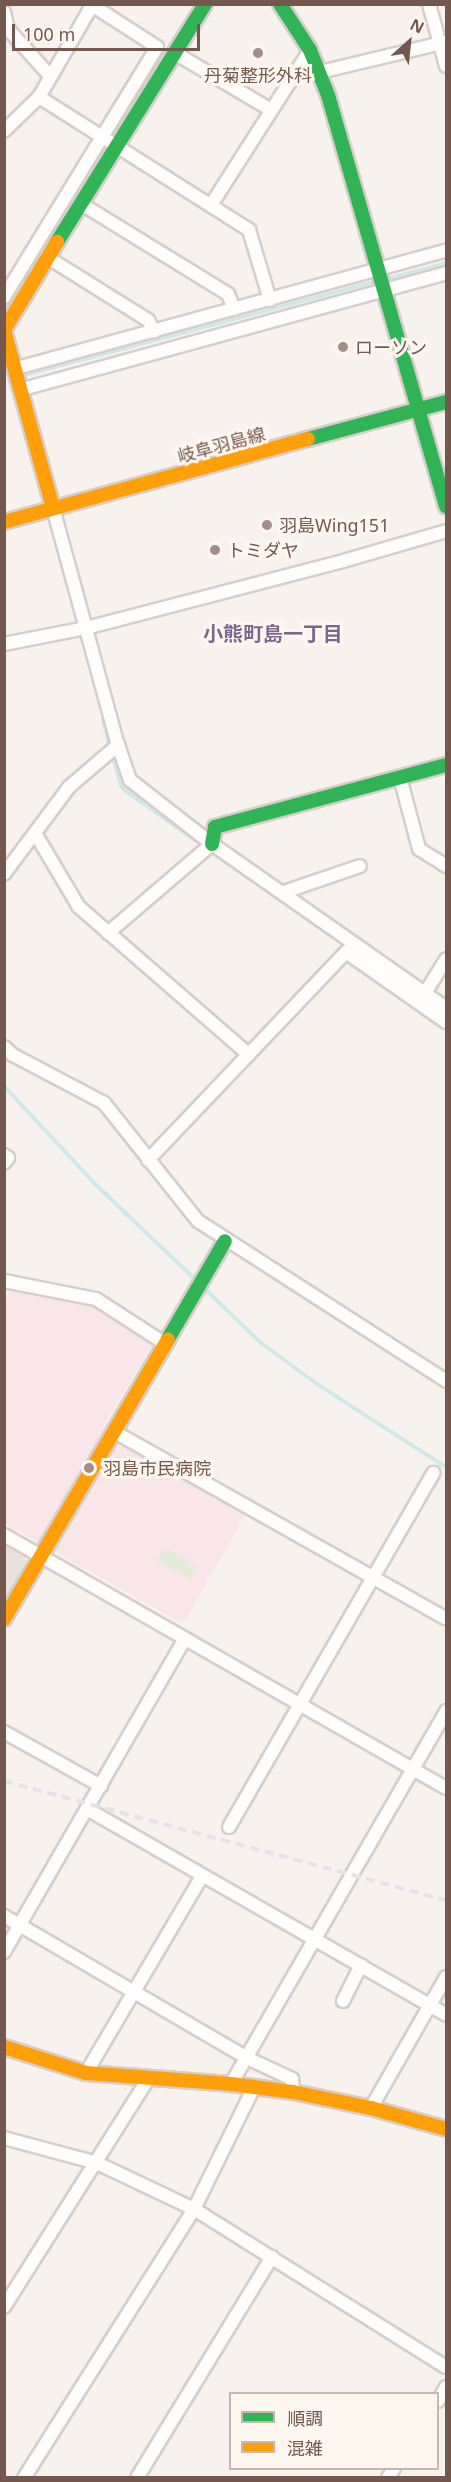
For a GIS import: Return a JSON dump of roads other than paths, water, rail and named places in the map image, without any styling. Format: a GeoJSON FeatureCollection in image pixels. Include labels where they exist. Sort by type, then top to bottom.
{"type":"FeatureCollection","features":[{"type":"Feature","properties":{"kind":"street"},"geometry":{"type":"LineString","coordinates":[[4,297],[54,230],[167,52],[205,4]]}},
{"type":"Feature","properties":{"kind":"street"},"geometry":{"type":"LineString","coordinates":[[280,4],[310,50],[320,72],[380,269],[447,506]]}},
{"type":"Feature","properties":{"kind":"street"},"geometry":{"type":"LineString","coordinates":[[429,4],[443,43],[447,66]]}},
{"type":"Feature","properties":{"kind":"street"},"geometry":{"type":"LineString","coordinates":[[4,131],[39,97],[93,5],[167,52],[272,110]]}},
{"type":"Feature","properties":{"kind":"street"},"geometry":{"type":"LineString","coordinates":[[4,12],[6,30],[51,77]]}},
{"type":"Feature","properties":{"kind":"street"},"geometry":{"type":"LineString","coordinates":[[320,72],[443,43]]}},
{"type":"Feature","properties":{"kind":"street"},"geometry":{"type":"LineString","coordinates":[[211,205],[310,50]]}},
{"type":"Feature","properties":{"kind":"street"},"geometry":{"type":"LineString","coordinates":[[39,97],[108,143],[249,230],[270,300]]}},
{"type":"Feature","properties":{"kind":"street"},"geometry":{"type":"LineString","coordinates":[[108,143],[80,203],[54,230],[47,256],[4,330],[23,389],[53,508],[118,745],[130,780],[212,844],[284,892],[350,948],[447,1022]]}},
{"type":"Feature","properties":{"kind":"street"},"geometry":{"type":"LineString","coordinates":[[80,203],[228,294],[234,309]]}},
{"type":"Feature","properties":{"kind":"street"},"geometry":{"type":"LineString","coordinates":[[17,368],[447,251]]}},
{"type":"Feature","properties":{"kind":"street"},"geometry":{"type":"LineString","coordinates":[[47,256],[148,320],[154,332]]}},
{"type":"Feature","properties":{"kind":"street"},"geometry":{"type":"LineString","coordinates":[[23,389],[447,273]]}},
{"type":"Feature","properties":{"kind":"street","name":"岐阜羽島線"},"geometry":{"type":"LineString","coordinates":[[4,522],[447,402]]}},
{"type":"Feature","properties":{"kind":"street"},"geometry":{"type":"LineString","coordinates":[[4,644],[86,628],[343,561],[447,531]]}},
{"type":"Feature","properties":{"kind":"street"},"geometry":{"type":"LineString","coordinates":[[4,874],[69,787],[118,745]]}},
{"type":"Feature","properties":{"kind":"street"},"geometry":{"type":"LineString","coordinates":[[108,933],[212,844],[215,827],[447,765]]}},
{"type":"Feature","properties":{"kind":"street"},"geometry":{"type":"LineString","coordinates":[[400,777],[419,849],[447,866]]}},
{"type":"Feature","properties":{"kind":"street"},"geometry":{"type":"LineString","coordinates":[[35,833],[79,907],[249,1055]]}},
{"type":"Feature","properties":{"kind":"street"},"geometry":{"type":"LineString","coordinates":[[284,892],[360,866]]}},
{"type":"Feature","properties":{"kind":"street"},"geometry":{"type":"LineString","coordinates":[[350,948],[447,1008]]}},
{"type":"Feature","properties":{"kind":"street"},"geometry":{"type":"LineString","coordinates":[[148,1160],[350,948]]}},
{"type":"Feature","properties":{"kind":"street"},"geometry":{"type":"LineString","coordinates":[[425,993],[447,959]]}},
{"type":"Feature","properties":{"kind":"street"},"geometry":{"type":"LineString","coordinates":[[4,1047],[12,1055],[104,1103],[198,1221],[225,1241],[447,1381]]}},
{"type":"Feature","properties":{"kind":"street"},"geometry":{"type":"LineString","coordinates":[[4,1155],[8,1158],[4,1163]]}},
{"type":"Feature","properties":{"kind":"street"},"geometry":{"type":"LineString","coordinates":[[4,1619],[225,1241]]}},
{"type":"Feature","properties":{"kind":"street"},"geometry":{"type":"LineString","coordinates":[[4,1295],[8,1282],[96,1299],[164,1343]]}},
{"type":"Feature","properties":{"kind":"street"},"geometry":{"type":"LineString","coordinates":[[113,1431],[447,1619]]}},
{"type":"Feature","properties":{"kind":"street"},"geometry":{"type":"LineString","coordinates":[[229,1827],[298,1703],[433,1473]]}},
{"type":"Feature","properties":{"kind":"street"},"geometry":{"type":"LineString","coordinates":[[4,1535],[447,1788]]}},
{"type":"Feature","properties":{"kind":"street"},"geometry":{"type":"LineString","coordinates":[[4,1952],[185,1638]]}},
{"type":"Feature","properties":{"kind":"street"},"geometry":{"type":"LineString","coordinates":[[231,2084],[447,1711]]}},
{"type":"Feature","properties":{"kind":"street"},"geometry":{"type":"LineString","coordinates":[[4,1732],[100,1786]]}},
{"type":"Feature","properties":{"kind":"street"},"geometry":{"type":"LineString","coordinates":[[87,1809],[447,2015]]}},
{"type":"Feature","properties":{"kind":"street"},"geometry":{"type":"LineString","coordinates":[[86,2073],[202,1876]]}},
{"type":"Feature","properties":{"kind":"street"},"geometry":{"type":"LineString","coordinates":[[4,1916],[247,2058],[292,2079],[293,2092]]}},
{"type":"Feature","properties":{"kind":"street"},"geometry":{"type":"LineString","coordinates":[[343,2001],[361,1965]]}},
{"type":"Feature","properties":{"kind":"street"},"geometry":{"type":"LineString","coordinates":[[371,2108],[447,1977]]}},
{"type":"Feature","properties":{"kind":"street"},"geometry":{"type":"LineString","coordinates":[[4,2047],[76,2067],[86,2073],[231,2084],[293,2092],[371,2108],[447,2129]]}},
{"type":"Feature","properties":{"kind":"street"},"geometry":{"type":"LineString","coordinates":[[4,2307],[148,2079]]}},
{"type":"Feature","properties":{"kind":"street"},"geometry":{"type":"LineString","coordinates":[[24,2478],[194,2209],[254,2087]]}},
{"type":"Feature","properties":{"kind":"street"},"geometry":{"type":"LineString","coordinates":[[4,2138],[97,2163],[194,2209],[447,2367]]}},
{"type":"Feature","properties":{"kind":"street"},"geometry":{"type":"LineString","coordinates":[[137,2478],[272,2257]]}},
{"type":"Feature","properties":{"kind":"waterway"},"geometry":{"type":"LineString","coordinates":[[4,309],[42,250]]}},
{"type":"Feature","properties":{"kind":"waterway"},"geometry":{"type":"LineString","coordinates":[[388,279],[446,263]]}},
{"type":"Feature","properties":{"kind":"waterway"},"geometry":{"type":"LineString","coordinates":[[24,375],[378,281]]}},
{"type":"Feature","properties":{"kind":"waterway"},"geometry":{"type":"LineString","coordinates":[[103,719],[110,747]]}},
{"type":"Feature","properties":{"kind":"waterway"},"geometry":{"type":"LineString","coordinates":[[112,754],[121,786],[205,847]]}},
{"type":"Feature","properties":{"kind":"waterway"},"geometry":{"type":"LineString","coordinates":[[211,851],[347,947]]}},
{"type":"Feature","properties":{"kind":"waterway"},"geometry":{"type":"LineString","coordinates":[[4,1086],[94,1183],[197,1281]]}},
{"type":"Feature","properties":{"kind":"waterway"},"geometry":{"type":"LineString","coordinates":[[204,1288],[261,1343],[317,1384],[446,1467]]}},
{"type":"Feature","properties":{"kind":"railway"},"geometry":{"type":"LineString","coordinates":[[4,1781],[446,1900]]}},
{"type":"Feature","properties":{"kind":"place","name":"丹菊整形外科"},"geometry":{"type":"Point","coordinates":[258,53]}},
{"type":"Feature","properties":{"kind":"place","name":"ローソン"},"geometry":{"type":"Point","coordinates":[343,347]}},
{"type":"Feature","properties":{"kind":"place","name":"羽島Wing151"},"geometry":{"type":"Point","coordinates":[267,525]}},
{"type":"Feature","properties":{"kind":"place","name":"トミダヤ"},"geometry":{"type":"Point","coordinates":[215,550]}},
{"type":"Feature","properties":{"kind":"place","name":"羽島市民病院"},"geometry":{"type":"Point","coordinates":[89,1468]}},
{"type":"Feature","properties":{"kind":"district","name":"小熊町島一丁目"},"geometry":{"type":"Point","coordinates":[273,633]}}]}
